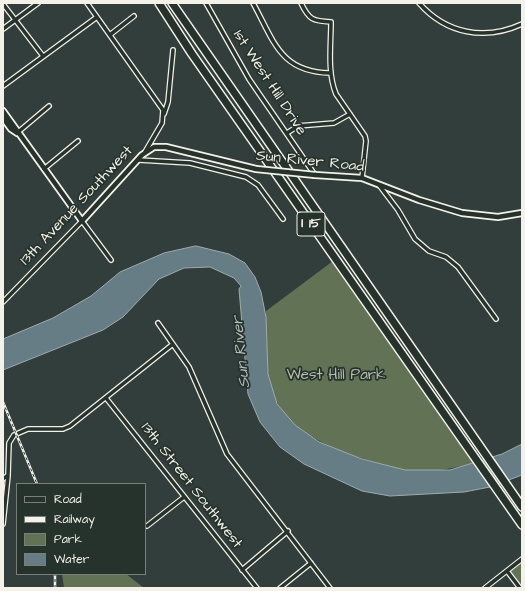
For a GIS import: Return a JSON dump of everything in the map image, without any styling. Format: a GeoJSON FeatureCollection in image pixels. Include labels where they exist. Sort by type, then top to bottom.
{"type":"FeatureCollection","features":[{"type":"Feature","properties":{"kind":"highway","name":"I 15"},"geometry":{"type":"LineString","coordinates":[[159,3],[196,60],[522,525]]}},
{"type":"Feature","properties":{"kind":"highway","name":"I 15"},"geometry":{"type":"LineString","coordinates":[[172,3],[522,507]]}},
{"type":"Feature","properties":{"kind":"street"},"geometry":{"type":"LineString","coordinates":[[3,28],[38,3]]}},
{"type":"Feature","properties":{"kind":"street"},"geometry":{"type":"LineString","coordinates":[[87,3],[111,34],[161,105],[164,115]]}},
{"type":"Feature","properties":{"kind":"street","name":"1st West Hill Drive"},"geometry":{"type":"LineString","coordinates":[[206,3],[249,79],[315,175]]}},
{"type":"Feature","properties":{"kind":"street"},"geometry":{"type":"LineString","coordinates":[[253,3],[279,50],[288,60],[301,69],[314,73],[330,73]]}},
{"type":"Feature","properties":{"kind":"street"},"geometry":{"type":"LineString","coordinates":[[301,3],[309,17],[316,21],[331,22],[330,73],[336,94],[365,136],[366,141],[362,178]]}},
{"type":"Feature","properties":{"kind":"street"},"geometry":{"type":"LineString","coordinates":[[419,3],[444,24],[469,33],[497,33],[522,24]]}},
{"type":"Feature","properties":{"kind":"street"},"geometry":{"type":"LineString","coordinates":[[3,4],[42,56]]}},
{"type":"Feature","properties":{"kind":"street"},"geometry":{"type":"LineString","coordinates":[[111,34],[134,16]]}},
{"type":"Feature","properties":{"kind":"street"},"geometry":{"type":"LineString","coordinates":[[3,86],[97,17]]}},
{"type":"Feature","properties":{"kind":"street","name":"13th Avenue Southwest"},"geometry":{"type":"LineString","coordinates":[[3,302],[139,160],[154,139],[162,123],[168,102],[173,50]]}},
{"type":"Feature","properties":{"kind":"street"},"geometry":{"type":"LineString","coordinates":[[17,133],[49,106]]}},
{"type":"Feature","properties":{"kind":"street"},"geometry":{"type":"LineString","coordinates":[[3,111],[14,125],[17,133]]}},
{"type":"Feature","properties":{"kind":"street"},"geometry":{"type":"LineString","coordinates":[[287,133],[298,126],[334,123],[350,114]]}},
{"type":"Feature","properties":{"kind":"street"},"geometry":{"type":"LineString","coordinates":[[3,118],[17,133],[111,260]]}},
{"type":"Feature","properties":{"kind":"street"},"geometry":{"type":"LineString","coordinates":[[44,170],[78,141]]}},
{"type":"Feature","properties":{"kind":"street","name":"Sun River Road"},"geometry":{"type":"LineString","coordinates":[[142,156],[149,149],[160,146],[256,169],[362,178],[419,200],[462,213],[498,217],[522,213]]}},
{"type":"Feature","properties":{"kind":"street"},"geometry":{"type":"LineString","coordinates":[[139,160],[190,162],[246,176],[258,185],[283,219]]}},
{"type":"Feature","properties":{"kind":"street"},"geometry":{"type":"LineString","coordinates":[[378,184],[398,210],[415,239],[429,251],[446,257],[458,267],[496,319]]}},
{"type":"Feature","properties":{"kind":"street"},"geometry":{"type":"LineString","coordinates":[[158,323],[189,367],[227,454],[288,531],[330,588]]}},
{"type":"Feature","properties":{"kind":"street"},"geometry":{"type":"LineString","coordinates":[[3,524],[8,475],[9,443],[14,435],[28,429],[63,429],[70,426],[174,344]]}},
{"type":"Feature","properties":{"kind":"street","name":"13th Street Southwest"},"geometry":{"type":"LineString","coordinates":[[106,398],[257,588]]}},
{"type":"Feature","properties":{"kind":"street"},"geometry":{"type":"LineString","coordinates":[[3,479],[8,475]]}},
{"type":"Feature","properties":{"kind":"street"},"geometry":{"type":"LineString","coordinates":[[147,526],[184,497]]}},
{"type":"Feature","properties":{"kind":"street"},"geometry":{"type":"LineString","coordinates":[[242,570],[288,531]]}},
{"type":"Feature","properties":{"kind":"street"},"geometry":{"type":"LineString","coordinates":[[485,588],[522,559]]}},
{"type":"Feature","properties":{"kind":"street"},"geometry":{"type":"LineString","coordinates":[[280,588],[311,563]]}},
{"type":"Feature","properties":{"kind":"street"},"geometry":{"type":"LineString","coordinates":[[507,571],[520,588]]}},
{"type":"Feature","properties":{"kind":"green space","name":"West Hill Park"},"geometry":{"type":"Polygon","coordinates":[[[333,261],[474,463],[449,469],[432,471],[397,469],[338,450],[323,443],[296,426],[285,415],[272,393],[269,382],[265,346],[266,311],[333,261]]]}},
{"type":"Feature","properties":{"kind":"green space"},"geometry":{"type":"Polygon","coordinates":[[[522,559],[522,588],[520,588],[507,571],[522,559]]]}},
{"type":"Feature","properties":{"kind":"green space"},"geometry":{"type":"Polygon","coordinates":[[[62,575],[127,575],[144,588],[64,588],[62,575]]]}},
{"type":"Feature","properties":{"kind":"water"},"geometry":{"type":"Polygon","coordinates":[[[196,246],[229,254],[245,263],[255,277],[261,292],[266,317],[268,374],[277,404],[295,425],[319,442],[362,459],[405,470],[450,470],[502,454],[522,444],[522,475],[490,487],[464,492],[390,496],[362,491],[304,464],[280,447],[260,422],[248,394],[239,289],[241,286],[234,278],[210,267],[184,268],[159,279],[123,317],[103,330],[3,370],[3,339],[53,318],[91,296],[120,272],[164,253],[196,246]]]}},
{"type":"Feature","properties":{"kind":"railway"},"geometry":{"type":"LineString","coordinates":[[3,402],[37,483]]}},
{"type":"Feature","properties":{"kind":"railway"},"geometry":{"type":"LineString","coordinates":[[55,575],[55,588]]}},
{"type":"Feature","properties":{"kind":"water label","name":"Sun River"},"geometry":{"type":"Point","coordinates":[242,352]}}]}
